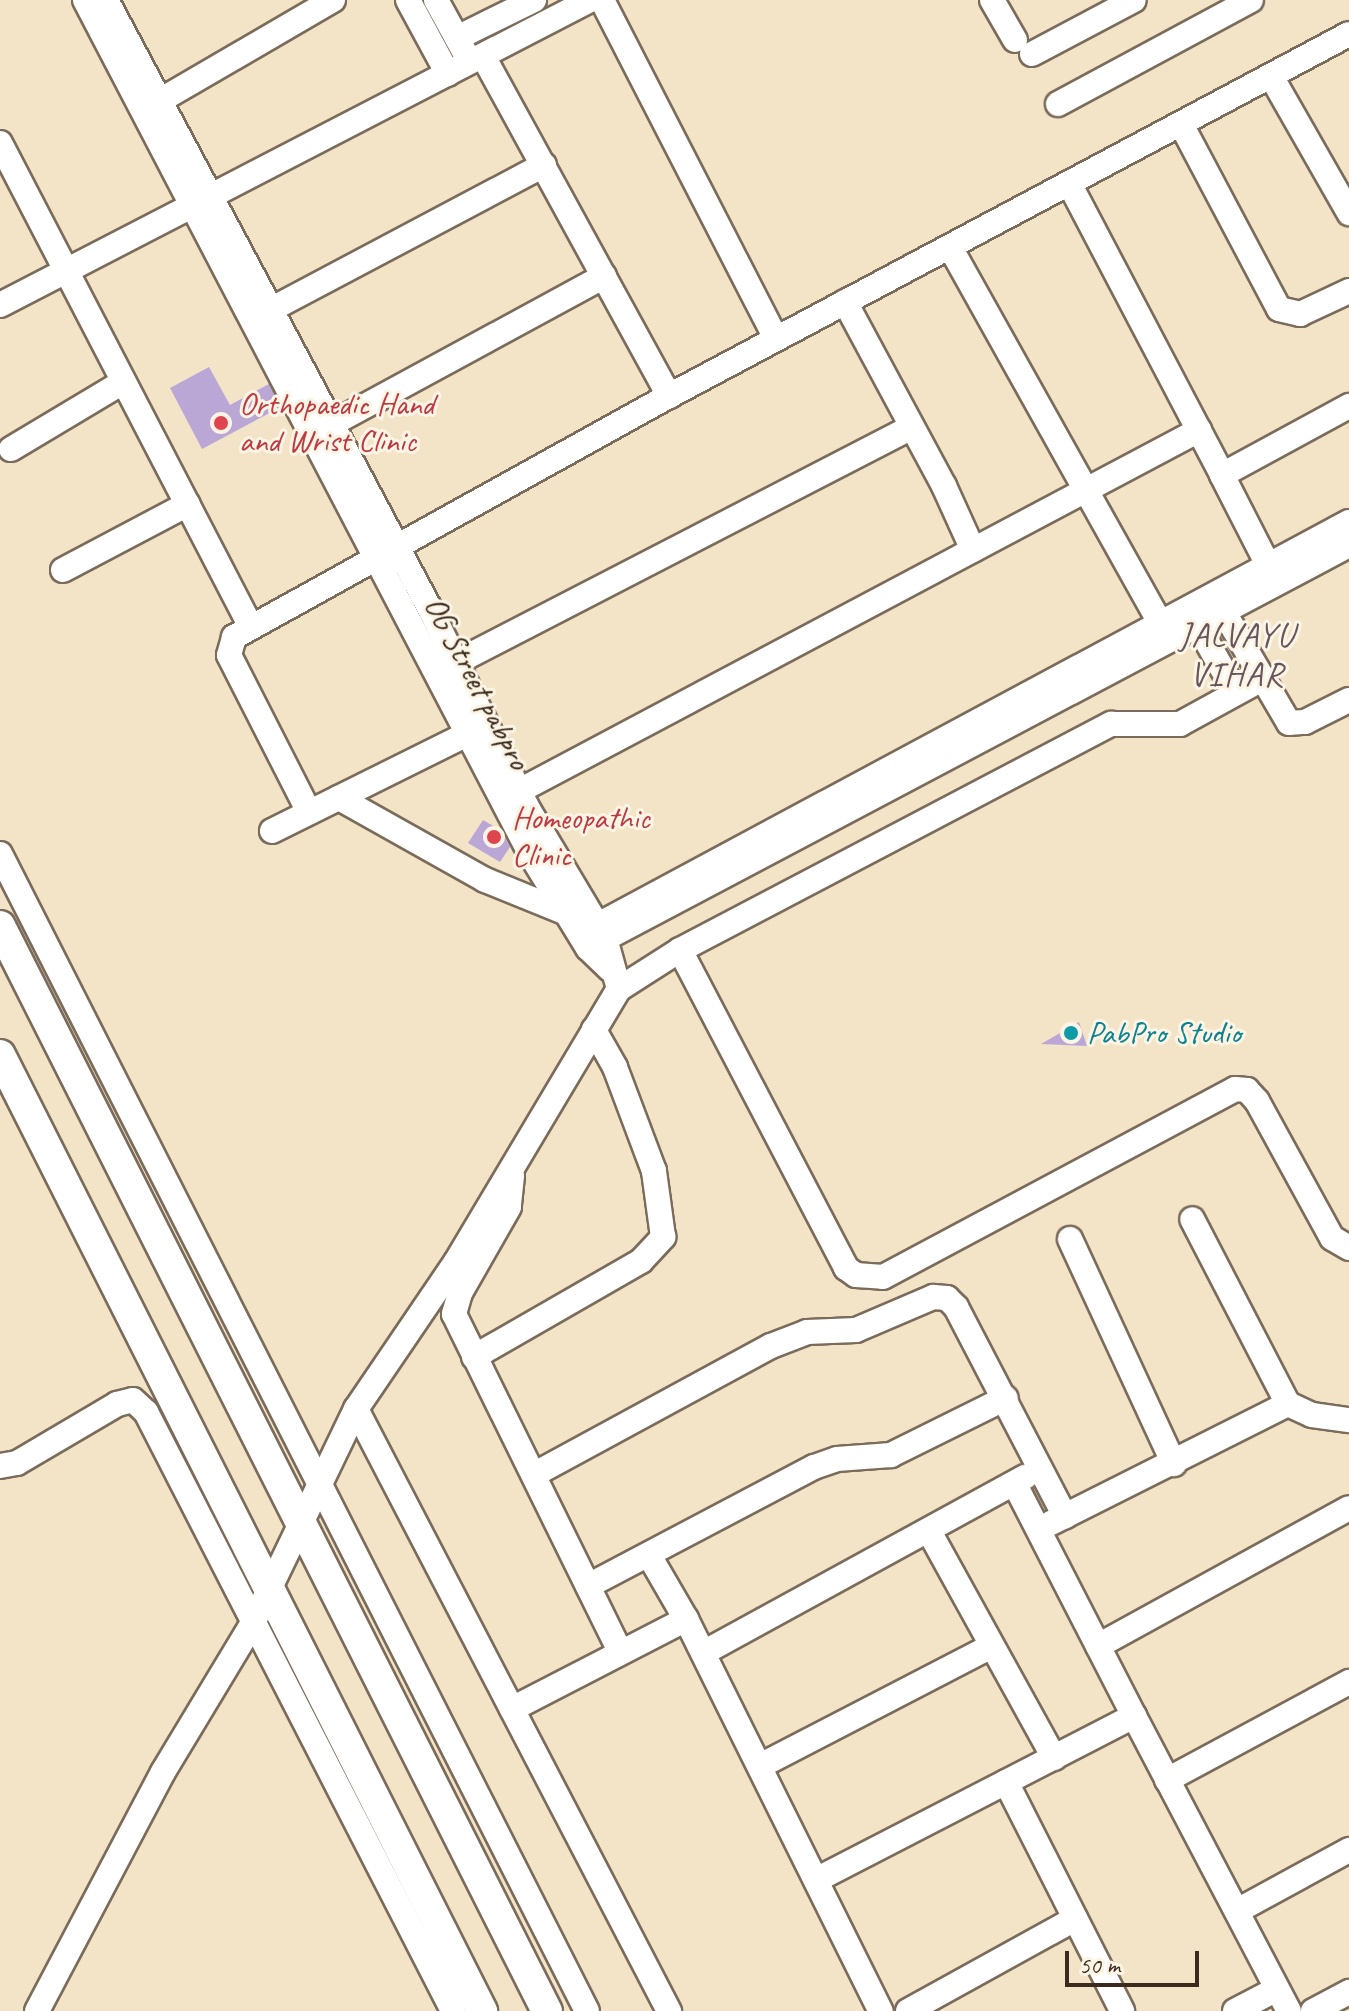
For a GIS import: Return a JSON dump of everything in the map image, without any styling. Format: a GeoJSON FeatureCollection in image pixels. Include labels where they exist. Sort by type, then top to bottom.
{"type":"FeatureCollection","features":[{"type":"Feature","properties":{"kind":"main road"},"geometry":{"type":"LineString","coordinates":[[0,926],[547,2011]]}},
{"type":"Feature","properties":{"kind":"main road"},"geometry":{"type":"LineString","coordinates":[[0,1055],[269,1583],[482,2011]]}},
{"type":"Feature","properties":{"kind":"street","name":"OG Street pabpro"},"geometry":{"type":"LineString","coordinates":[[85,0],[202,201],[270,310],[330,425],[467,734],[564,912],[592,937]]}},
{"type":"Feature","properties":{"kind":"street","name":"OG Street pabpro"},"geometry":{"type":"LineString","coordinates":[[106,0],[161,100],[202,201],[387,554],[457,662],[614,979]]}},
{"type":"Feature","properties":{"kind":"street"},"geometry":{"type":"LineString","coordinates":[[161,100],[333,0]]}},
{"type":"Feature","properties":{"kind":"street"},"geometry":{"type":"LineString","coordinates":[[408,0],[448,74]]}},
{"type":"Feature","properties":{"kind":"street"},"geometry":{"type":"LineString","coordinates":[[436,0],[457,38],[476,59],[544,165],[669,396]]}},
{"type":"Feature","properties":{"kind":"street"},"geometry":{"type":"LineString","coordinates":[[457,38],[534,0]]}},
{"type":"Feature","properties":{"kind":"street"},"geometry":{"type":"LineString","coordinates":[[992,0],[1024,47],[1134,0]]}},
{"type":"Feature","properties":{"kind":"street"},"geometry":{"type":"LineString","coordinates":[[1058,104],[1251,0]]}},
{"type":"Feature","properties":{"kind":"street"},"geometry":{"type":"LineString","coordinates":[[0,305],[62,269],[202,201],[588,1],[776,339]]}},
{"type":"Feature","properties":{"kind":"street"},"geometry":{"type":"LineString","coordinates":[[309,812],[229,655],[234,637],[669,396],[1349,34]]}},
{"type":"Feature","properties":{"kind":"street"},"geometry":{"type":"LineString","coordinates":[[1271,76],[1349,213]]}},
{"type":"Feature","properties":{"kind":"street"},"geometry":{"type":"LineString","coordinates":[[1181,124],[1279,309],[1300,314],[1349,291]]}},
{"type":"Feature","properties":{"kind":"street"},"geometry":{"type":"LineString","coordinates":[[0,143],[62,269],[251,627]]}},
{"type":"Feature","properties":{"kind":"street"},"geometry":{"type":"LineString","coordinates":[[270,310],[544,165]]}},
{"type":"Feature","properties":{"kind":"street"},"geometry":{"type":"LineString","coordinates":[[1069,183],[1268,565]]}},
{"type":"Feature","properties":{"kind":"street"},"geometry":{"type":"LineString","coordinates":[[950,247],[1161,625]]}},
{"type":"Feature","properties":{"kind":"street"},"geometry":{"type":"LineString","coordinates":[[330,425],[604,276]]}},
{"type":"Feature","properties":{"kind":"street"},"geometry":{"type":"LineString","coordinates":[[845,302],[973,550]]}},
{"type":"Feature","properties":{"kind":"street"},"geometry":{"type":"LineString","coordinates":[[11,449],[123,382]]}},
{"type":"Feature","properties":{"kind":"street"},"geometry":{"type":"LineString","coordinates":[[1222,475],[1349,406]]}},
{"type":"Feature","properties":{"kind":"street"},"geometry":{"type":"LineString","coordinates":[[457,662],[912,427]]}},
{"type":"Feature","properties":{"kind":"street"},"geometry":{"type":"LineString","coordinates":[[519,791],[1199,430]]}},
{"type":"Feature","properties":{"kind":"street"},"geometry":{"type":"LineString","coordinates":[[63,570],[188,504]]}},
{"type":"Feature","properties":{"kind":"street"},"geometry":{"type":"LineString","coordinates":[[1218,604],[1268,565],[1349,522]]}},
{"type":"Feature","properties":{"kind":"street"},"geometry":{"type":"LineString","coordinates":[[592,937],[1218,604],[1349,545]]}},
{"type":"Feature","properties":{"kind":"street"},"geometry":{"type":"LineString","coordinates":[[1218,604],[1283,718],[1295,726],[1349,700]]}},
{"type":"Feature","properties":{"kind":"street"},"geometry":{"type":"LineString","coordinates":[[592,937],[1161,625],[1193,617]]}},
{"type":"Feature","properties":{"kind":"street"},"geometry":{"type":"LineString","coordinates":[[1193,617],[1236,693]]}},
{"type":"Feature","properties":{"kind":"street"},"geometry":{"type":"LineString","coordinates":[[37,2011],[163,1772],[253,1623],[269,1583],[356,1409],[425,1311],[511,1169],[594,1030],[614,979],[680,950],[1111,724],[1129,720],[1166,727],[1260,680]]}},
{"type":"Feature","properties":{"kind":"street"},"geometry":{"type":"LineString","coordinates":[[272,831],[467,734]]}},
{"type":"Feature","properties":{"kind":"street"},"geometry":{"type":"LineString","coordinates":[[339,798],[485,880],[564,912]]}},
{"type":"Feature","properties":{"kind":"street"},"geometry":{"type":"LineString","coordinates":[[0,854],[587,2011]]}},
{"type":"Feature","properties":{"kind":"street"},"geometry":{"type":"LineString","coordinates":[[680,950],[846,1268],[856,1275],[883,1277],[1235,1089],[1247,1090],[1257,1101],[1332,1238],[1349,1248]]}},
{"type":"Feature","properties":{"kind":"street"},"geometry":{"type":"LineString","coordinates":[[474,1357],[641,1261],[663,1237],[654,1171],[615,1067],[594,1030]]}},
{"type":"Feature","properties":{"kind":"street"},"geometry":{"type":"LineString","coordinates":[[511,1169],[514,1191],[509,1207],[460,1293],[454,1314],[620,1652]]}},
{"type":"Feature","properties":{"kind":"street"},"geometry":{"type":"LineString","coordinates":[[1192,1219],[1288,1404],[1312,1415],[1349,1420]]}},
{"type":"Feature","properties":{"kind":"street"},"geometry":{"type":"LineString","coordinates":[[1070,1239],[1174,1464]]}},
{"type":"Feature","properties":{"kind":"street"},"geometry":{"type":"LineString","coordinates":[[535,1474],[771,1346],[807,1332],[856,1330],[933,1297],[947,1298],[956,1307],[1006,1398],[1065,1516]]}},
{"type":"Feature","properties":{"kind":"street"},"geometry":{"type":"LineString","coordinates":[[588,1586],[650,1557],[814,1467],[837,1459],[891,1455],[1006,1398]]}},
{"type":"Feature","properties":{"kind":"street"},"geometry":{"type":"LineString","coordinates":[[0,1466],[17,1463],[117,1404],[133,1400],[146,1412],[453,2011]]}},
{"type":"Feature","properties":{"kind":"street"},"geometry":{"type":"LineString","coordinates":[[1039,1531],[1288,1404]]}},
{"type":"Feature","properties":{"kind":"street"},"geometry":{"type":"LineString","coordinates":[[356,1409],[669,2011]]}},
{"type":"Feature","properties":{"kind":"street"},"geometry":{"type":"LineString","coordinates":[[705,1652],[930,1533],[1041,1467]]}},
{"type":"Feature","properties":{"kind":"street"},"geometry":{"type":"LineString","coordinates":[[1015,1484],[1289,2011]]}},
{"type":"Feature","properties":{"kind":"street"},"geometry":{"type":"LineString","coordinates":[[1098,1646],[1349,1508]]}},
{"type":"Feature","properties":{"kind":"street"},"geometry":{"type":"LineString","coordinates":[[930,1533],[990,1647],[1054,1758]]}},
{"type":"Feature","properties":{"kind":"street"},"geometry":{"type":"LineString","coordinates":[[650,1557],[705,1652],[881,2011]]}},
{"type":"Feature","properties":{"kind":"street"},"geometry":{"type":"LineString","coordinates":[[512,1709],[686,1619]]}},
{"type":"Feature","properties":{"kind":"street"},"geometry":{"type":"LineString","coordinates":[[760,1766],[990,1647]]}},
{"type":"Feature","properties":{"kind":"street"},"geometry":{"type":"LineString","coordinates":[[1167,1780],[1349,1682]]}},
{"type":"Feature","properties":{"kind":"street"},"geometry":{"type":"LineString","coordinates":[[816,1880],[1134,1716]]}},
{"type":"Feature","properties":{"kind":"street"},"geometry":{"type":"LineString","coordinates":[[1006,1782],[1122,2011]]}},
{"type":"Feature","properties":{"kind":"street"},"geometry":{"type":"LineString","coordinates":[[1237,1911],[1349,1850]]}},
{"type":"Feature","properties":{"kind":"street"},"geometry":{"type":"LineString","coordinates":[[908,2011],[1075,1919]]}},
{"type":"Feature","properties":{"kind":"street"},"geometry":{"type":"LineString","coordinates":[[1235,2011],[1277,1989]]}},
{"type":"Feature","properties":{"kind":"street"},"geometry":{"type":"LineString","coordinates":[[1313,2011],[1349,1992]]}},
{"type":"Feature","properties":{"kind":"building"},"geometry":{"type":"Polygon","coordinates":[[[209,367],[230,405],[269,384],[281,407],[202,449],[170,388],[209,367]]]}},
{"type":"Feature","properties":{"kind":"building"},"geometry":{"type":"Polygon","coordinates":[[[483,820],[502,831],[510,847],[500,862],[468,843],[483,820]]]}},
{"type":"Feature","properties":{"kind":"building","name":"PabPro Studio"},"geometry":{"type":"Polygon","coordinates":[[[1079,1022],[1087,1046],[1041,1044],[1079,1022]]]}},
{"type":"Feature","properties":{"kind":"place","name":"Orthopaedic Hand and Wrist Clinic"},"geometry":{"type":"Point","coordinates":[221,423]}},
{"type":"Feature","properties":{"kind":"place","name":"Homeopathic Clinic"},"geometry":{"type":"Point","coordinates":[494,837]}},
{"type":"Feature","properties":{"kind":"place","name":"PabPro Studio"},"geometry":{"type":"Point","coordinates":[1071,1033]}},
{"type":"Feature","properties":{"kind":"district","name":"JALVAYU VIHAR"},"geometry":{"type":"Point","coordinates":[1237,654]}}]}
